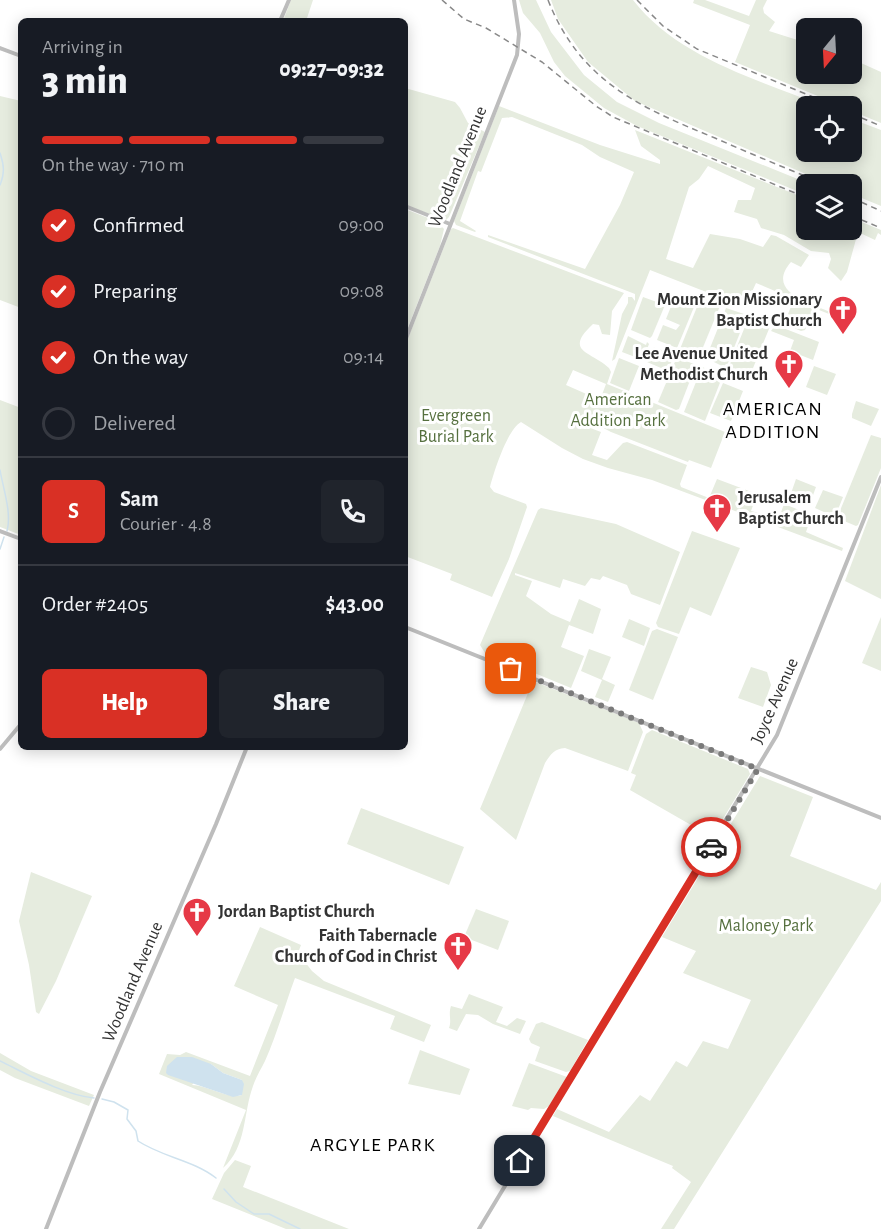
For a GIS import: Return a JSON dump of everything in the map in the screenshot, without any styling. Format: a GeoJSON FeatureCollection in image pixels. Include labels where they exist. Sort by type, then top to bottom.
{"type":"FeatureCollection","features":[{"type":"Feature","properties":{"kind":"street"},"geometry":{"type":"LineString","coordinates":[[281,18],[289,0]]}},
{"type":"Feature","properties":{"kind":"street","name":"Woodland Avenue"},"geometry":{"type":"LineString","coordinates":[[408,333],[519,48],[514,0]]}},
{"type":"Feature","properties":{"kind":"street"},"geometry":{"type":"LineString","coordinates":[[0,48],[18,55]]}},
{"type":"Feature","properties":{"kind":"street"},"geometry":{"type":"LineString","coordinates":[[408,207],[450,224]]}},
{"type":"Feature","properties":{"kind":"street","name":"Joyce Avenue"},"geometry":{"type":"LineString","coordinates":[[479,1229],[777,735],[881,477]]}},
{"type":"Feature","properties":{"kind":"street"},"geometry":{"type":"LineString","coordinates":[[0,531],[18,538]]}},
{"type":"Feature","properties":{"kind":"street"},"geometry":{"type":"LineString","coordinates":[[408,628],[881,818]]}},
{"type":"Feature","properties":{"kind":"street"},"geometry":{"type":"LineString","coordinates":[[0,749],[18,728]]}},
{"type":"Feature","properties":{"kind":"street","name":"Woodland Avenue"},"geometry":{"type":"LineString","coordinates":[[46,1229],[100,1092],[246,750]]}},
{"type":"Feature","properties":{"kind":"green space"},"geometry":{"type":"Polygon","coordinates":[[[291,0],[313,0],[307,18],[284,18],[291,0]]]}},
{"type":"Feature","properties":{"kind":"green space"},"geometry":{"type":"Polygon","coordinates":[[[519,0],[536,0],[551,32],[584,75],[617,102],[659,123],[796,178],[796,191],[637,126],[604,108],[565,76],[554,62],[540,33],[523,13],[519,0]]]}},
{"type":"Feature","properties":{"kind":"green space"},"geometry":{"type":"Polygon","coordinates":[[[551,0],[633,0],[651,20],[695,52],[720,65],[797,96],[796,162],[862,162],[862,123],[881,130],[881,206],[862,198],[862,174],[806,174],[635,101],[588,62],[558,19],[551,0]]]}},
{"type":"Feature","properties":{"kind":"green space"},"geometry":{"type":"Polygon","coordinates":[[[694,0],[705,0],[749,16],[756,0],[767,0],[763,8],[764,13],[775,22],[769,31],[796,40],[796,84],[862,84],[862,63],[881,72],[881,123],[862,115],[862,96],[818,96],[735,62],[750,25],[693,3],[694,0]]]}},
{"type":"Feature","properties":{"kind":"green space"},"geometry":{"type":"Polygon","coordinates":[[[408,89],[455,102],[468,123],[485,132],[446,220],[408,206],[408,89]]]}},
{"type":"Feature","properties":{"kind":"green space"},"geometry":{"type":"Polygon","coordinates":[[[0,96],[18,100],[18,307],[0,300],[0,96]]]}},
{"type":"Feature","properties":{"kind":"green space"},"geometry":{"type":"Polygon","coordinates":[[[499,106],[600,145],[660,164],[660,160],[641,146],[635,130],[796,195],[796,240],[856,240],[847,272],[841,281],[828,268],[831,259],[829,253],[811,251],[784,235],[761,228],[757,219],[734,212],[738,200],[751,200],[755,188],[708,166],[699,179],[689,187],[666,259],[693,268],[710,234],[740,239],[763,247],[771,235],[776,236],[809,255],[801,267],[791,262],[784,273],[783,282],[787,289],[795,296],[839,318],[814,308],[805,330],[801,331],[784,324],[794,299],[756,283],[746,305],[742,306],[650,270],[615,359],[612,361],[622,314],[628,303],[628,297],[632,297],[635,301],[635,294],[488,237],[488,235],[585,269],[620,205],[634,172],[600,157],[582,145],[512,117],[502,118],[481,172],[478,171],[460,221],[476,231],[456,225],[454,221],[499,106]]]}},
{"type":"Feature","properties":{"kind":"green space"},"geometry":{"type":"Polygon","coordinates":[[[408,210],[436,221],[444,229],[440,246],[408,327],[408,210]]]}},
{"type":"Feature","properties":{"kind":"green space"},"geometry":{"type":"Polygon","coordinates":[[[862,222],[881,230],[881,235],[878,233],[875,240],[862,234],[862,222]]]}},
{"type":"Feature","properties":{"kind":"green space"},"geometry":{"type":"Polygon","coordinates":[[[453,228],[624,293],[612,311],[610,335],[602,334],[599,325],[593,324],[580,340],[583,350],[609,368],[611,372],[607,384],[725,432],[711,468],[689,460],[688,462],[611,432],[592,422],[593,429],[601,432],[592,455],[607,460],[623,443],[627,442],[687,465],[681,487],[709,498],[717,479],[757,494],[751,511],[779,518],[784,504],[812,515],[806,532],[843,548],[842,551],[652,480],[583,459],[521,422],[506,442],[490,487],[494,492],[526,504],[527,507],[509,559],[492,597],[450,580],[452,574],[408,557],[408,338],[453,228]],[[573,370],[566,385],[600,400],[606,384],[573,370]]]}},
{"type":"Feature","properties":{"kind":"green space"},"geometry":{"type":"Polygon","coordinates":[[[643,297],[665,305],[650,338],[631,330],[643,297]]]}},
{"type":"Feature","properties":{"kind":"green space"},"geometry":{"type":"Polygon","coordinates":[[[701,297],[720,306],[699,357],[680,349],[701,297]]]}},
{"type":"Feature","properties":{"kind":"green space"},"geometry":{"type":"Polygon","coordinates":[[[674,299],[694,307],[677,348],[657,340],[663,325],[676,330],[680,325],[666,319],[674,299]]]}},
{"type":"Feature","properties":{"kind":"green space"},"geometry":{"type":"Polygon","coordinates":[[[726,308],[747,315],[726,368],[706,358],[726,308]]]}},
{"type":"Feature","properties":{"kind":"green space"},"geometry":{"type":"Polygon","coordinates":[[[750,314],[771,324],[751,373],[747,376],[728,369],[750,314]]]}},
{"type":"Feature","properties":{"kind":"green space"},"geometry":{"type":"Polygon","coordinates":[[[778,326],[819,342],[813,360],[790,351],[794,340],[771,331],[778,326]]]}},
{"type":"Feature","properties":{"kind":"green space"},"geometry":{"type":"Polygon","coordinates":[[[628,336],[646,345],[647,342],[649,344],[643,360],[622,352],[628,336]]]}},
{"type":"Feature","properties":{"kind":"green space"},"geometry":{"type":"Polygon","coordinates":[[[654,347],[674,355],[668,371],[647,362],[654,347]]]}},
{"type":"Feature","properties":{"kind":"green space"},"geometry":{"type":"Polygon","coordinates":[[[677,357],[696,365],[679,409],[676,410],[658,402],[677,357]]]}},
{"type":"Feature","properties":{"kind":"green space"},"geometry":{"type":"Polygon","coordinates":[[[619,358],[639,366],[629,391],[610,383],[619,358]]]}},
{"type":"Feature","properties":{"kind":"green space"},"geometry":{"type":"Polygon","coordinates":[[[814,366],[836,374],[827,395],[806,387],[814,366]]]}},
{"type":"Feature","properties":{"kind":"green space"},"geometry":{"type":"Polygon","coordinates":[[[702,367],[723,375],[705,421],[684,412],[702,367]]]}},
{"type":"Feature","properties":{"kind":"green space"},"geometry":{"type":"Polygon","coordinates":[[[723,383],[743,391],[731,421],[710,413],[723,383]]]}},
{"type":"Feature","properties":{"kind":"green space"},"geometry":{"type":"Polygon","coordinates":[[[0,400],[18,407],[18,534],[0,527],[0,400]]]}},
{"type":"Feature","properties":{"kind":"green space"},"geometry":{"type":"Polygon","coordinates":[[[856,401],[879,409],[871,426],[852,418],[856,401]]]}},
{"type":"Feature","properties":{"kind":"green space"},"geometry":{"type":"Polygon","coordinates":[[[871,435],[881,438],[881,468],[856,526],[837,518],[871,435]]]}},
{"type":"Feature","properties":{"kind":"green space"},"geometry":{"type":"Polygon","coordinates":[[[796,479],[816,487],[809,506],[789,499],[796,479]]]}},
{"type":"Feature","properties":{"kind":"green space"},"geometry":{"type":"Polygon","coordinates":[[[881,485],[881,599],[845,581],[881,485]]]}},
{"type":"Feature","properties":{"kind":"green space"},"geometry":{"type":"Polygon","coordinates":[[[823,490],[843,497],[835,517],[815,508],[823,490]]]}},
{"type":"Feature","properties":{"kind":"green space"},"geometry":{"type":"Polygon","coordinates":[[[541,508],[616,524],[680,552],[660,605],[631,594],[627,585],[603,576],[600,580],[591,578],[585,586],[563,579],[560,588],[515,573],[515,575],[532,581],[526,596],[551,614],[570,622],[579,599],[601,609],[593,634],[569,625],[561,647],[584,656],[571,688],[485,653],[480,645],[538,510],[541,508]]]}},
{"type":"Feature","properties":{"kind":"green space"},"geometry":{"type":"Polygon","coordinates":[[[692,531],[740,548],[711,616],[690,607],[679,634],[658,627],[656,623],[692,531]]]}},
{"type":"Feature","properties":{"kind":"green space"},"geometry":{"type":"Polygon","coordinates":[[[881,617],[881,671],[862,663],[881,617]]]}},
{"type":"Feature","properties":{"kind":"green space"},"geometry":{"type":"Polygon","coordinates":[[[629,619],[650,628],[644,646],[622,637],[629,619]]]}},
{"type":"Feature","properties":{"kind":"green space"},"geometry":{"type":"Polygon","coordinates":[[[657,629],[678,637],[653,700],[629,690],[652,631],[657,629]]]}},
{"type":"Feature","properties":{"kind":"green space"},"geometry":{"type":"Polygon","coordinates":[[[589,649],[611,657],[602,679],[615,685],[608,702],[595,697],[602,680],[581,671],[589,649]]]}},
{"type":"Feature","properties":{"kind":"green space"},"geometry":{"type":"Polygon","coordinates":[[[751,667],[767,672],[771,685],[763,707],[738,698],[751,667]]]}},
{"type":"Feature","properties":{"kind":"green space"},"geometry":{"type":"Polygon","coordinates":[[[533,681],[639,723],[643,732],[628,771],[565,748],[553,752],[545,763],[516,840],[480,809],[533,681]]]}},
{"type":"Feature","properties":{"kind":"green space"},"geometry":{"type":"Polygon","coordinates":[[[652,730],[748,769],[750,774],[712,837],[630,790],[636,775],[631,773],[646,734],[652,730]]]}},
{"type":"Feature","properties":{"kind":"green space","name":"Maloney Park"},"geometry":{"type":"Polygon","coordinates":[[[760,776],[813,797],[790,856],[876,890],[881,882],[881,901],[674,1229],[661,1229],[691,1182],[672,1168],[673,1166],[553,1116],[557,1109],[609,1132],[640,1095],[650,1101],[676,1061],[687,1067],[703,1041],[728,1049],[751,1000],[683,973],[696,951],[662,937],[760,776]]]}},
{"type":"Feature","properties":{"kind":"green space"},"geometry":{"type":"Polygon","coordinates":[[[361,808],[464,847],[449,885],[347,844],[361,808]]]}},
{"type":"Feature","properties":{"kind":"green space"},"geometry":{"type":"Polygon","coordinates":[[[31,872],[92,896],[56,981],[39,1014],[36,1012],[19,921],[31,872]]]}},
{"type":"Feature","properties":{"kind":"green space"},"geometry":{"type":"Polygon","coordinates":[[[476,909],[509,921],[498,950],[464,937],[476,909]]]}},
{"type":"Feature","properties":{"kind":"green space"},"geometry":{"type":"Polygon","coordinates":[[[260,927],[301,945],[298,953],[312,971],[324,981],[431,1025],[424,1042],[390,1029],[395,1016],[295,978],[269,1051],[253,1086],[240,1140],[231,1160],[223,1168],[246,1110],[159,1074],[167,1054],[180,1055],[186,1052],[250,1076],[278,1005],[234,986],[260,927]],[[211,1064],[192,1085],[231,1096],[242,1095],[242,1080],[223,1073],[211,1064]]]}},
{"type":"Feature","properties":{"kind":"green space"},"geometry":{"type":"Polygon","coordinates":[[[469,994],[503,1007],[496,1022],[507,1026],[517,1018],[526,1021],[520,1034],[493,1024],[478,1015],[466,1014],[457,1031],[449,1028],[451,1006],[462,1009],[469,994]]]}},
{"type":"Feature","properties":{"kind":"green space"},"geometry":{"type":"Polygon","coordinates":[[[542,1022],[588,1040],[570,1071],[566,1072],[535,1061],[540,1047],[531,1043],[529,1039],[536,1024],[542,1022]]]}},
{"type":"Feature","properties":{"kind":"green space"},"geometry":{"type":"Polygon","coordinates":[[[420,1050],[470,1069],[460,1095],[408,1084],[420,1050]]]}},
{"type":"Feature","properties":{"kind":"green space"},"geometry":{"type":"Polygon","coordinates":[[[0,1053],[31,1071],[94,1095],[89,1106],[0,1070],[0,1053]]]}},
{"type":"Feature","properties":{"kind":"green space"},"geometry":{"type":"Polygon","coordinates":[[[529,1063],[567,1077],[549,1106],[544,1109],[531,1108],[528,1110],[512,1106],[529,1063]]]}},
{"type":"Feature","properties":{"kind":"green space"},"geometry":{"type":"Polygon","coordinates":[[[235,1160],[251,1166],[243,1187],[349,1229],[286,1229],[212,1199],[224,1173],[235,1160]]]}},
{"type":"Feature","properties":{"kind":"water"},"geometry":{"type":"Polygon","coordinates":[[[177,1057],[192,1057],[242,1080],[244,1084],[242,1095],[233,1097],[168,1075],[167,1066],[177,1057]]]}},
{"type":"Feature","properties":{"kind":"waterway"},"geometry":{"type":"LineString","coordinates":[[0,153],[3,169],[0,185]]}},
{"type":"Feature","properties":{"kind":"waterway"},"geometry":{"type":"LineString","coordinates":[[0,470],[8,509],[7,531]]}},
{"type":"Feature","properties":{"kind":"waterway"},"geometry":{"type":"LineString","coordinates":[[0,549],[4,537]]}},
{"type":"Feature","properties":{"kind":"waterway"},"geometry":{"type":"LineString","coordinates":[[0,1061],[70,1093],[94,1098]]}},
{"type":"Feature","properties":{"kind":"waterway"},"geometry":{"type":"LineString","coordinates":[[102,1099],[114,1102],[128,1110],[127,1119],[136,1131],[138,1141],[216,1178]]}},
{"type":"Feature","properties":{"kind":"waterway"},"geometry":{"type":"LineString","coordinates":[[224,1189],[236,1202],[254,1214],[269,1214],[300,1229]]}},
{"type":"Feature","properties":{"kind":"railway"},"geometry":{"type":"LineString","coordinates":[[442,0],[464,19],[486,28],[542,62],[613,117],[796,193]]}},
{"type":"Feature","properties":{"kind":"railway"},"geometry":{"type":"LineString","coordinates":[[548,0],[561,28],[577,51],[615,88],[661,115],[800,174]]}},
{"type":"Feature","properties":{"kind":"railway"},"geometry":{"type":"LineString","coordinates":[[637,0],[663,26],[697,49],[811,96]]}},
{"type":"Feature","properties":{"kind":"railway"},"geometry":{"type":"LineString","coordinates":[[862,118],[881,126]]}},
{"type":"Feature","properties":{"kind":"railway"},"geometry":{"type":"LineString","coordinates":[[862,202],[881,211]]}},
{"type":"Feature","properties":{"kind":"railway"},"geometry":{"type":"LineString","coordinates":[[862,220],[881,228]]}},
{"type":"Feature","properties":{"kind":"way so far"},"geometry":{"type":"LineString","coordinates":[[511,669],[758,769],[711,847]]}},
{"type":"Feature","properties":{"kind":"place","name":"Mount Zion Missionary Baptist Church"},"geometry":{"type":"Point","coordinates":[843,336]}},
{"type":"Feature","properties":{"kind":"place","name":"Lee Avenue United Methodist Church"},"geometry":{"type":"Point","coordinates":[789,390]}},
{"type":"Feature","properties":{"kind":"place","name":"Jerusalem Baptist Church"},"geometry":{"type":"Point","coordinates":[717,534]}},
{"type":"Feature","properties":{"kind":"place","name":"Jordan Baptist Church"},"geometry":{"type":"Point","coordinates":[197,938]}},
{"type":"Feature","properties":{"kind":"place","name":"Faith Tabernacle Church of God in Christ"},"geometry":{"type":"Point","coordinates":[458,972]}},
{"type":"Feature","properties":{"kind":"district","name":"AMERICAN ADDITION"},"geometry":{"type":"Point","coordinates":[773,420]}},
{"type":"Feature","properties":{"kind":"district","name":"ARGYLE PARK"},"geometry":{"type":"Point","coordinates":[373,1145]}},
{"type":"Feature","properties":{"kind":"route"},"geometry":{"type":"LineString","coordinates":[[520,1161],[711,847]]}},
{"type":"Feature","properties":{"kind":"park label","name":"American Addition Park"},"geometry":{"type":"Point","coordinates":[618,410]}},
{"type":"Feature","properties":{"kind":"park label","name":"Evergreen Burial Park"},"geometry":{"type":"Point","coordinates":[456,426]}}]}
